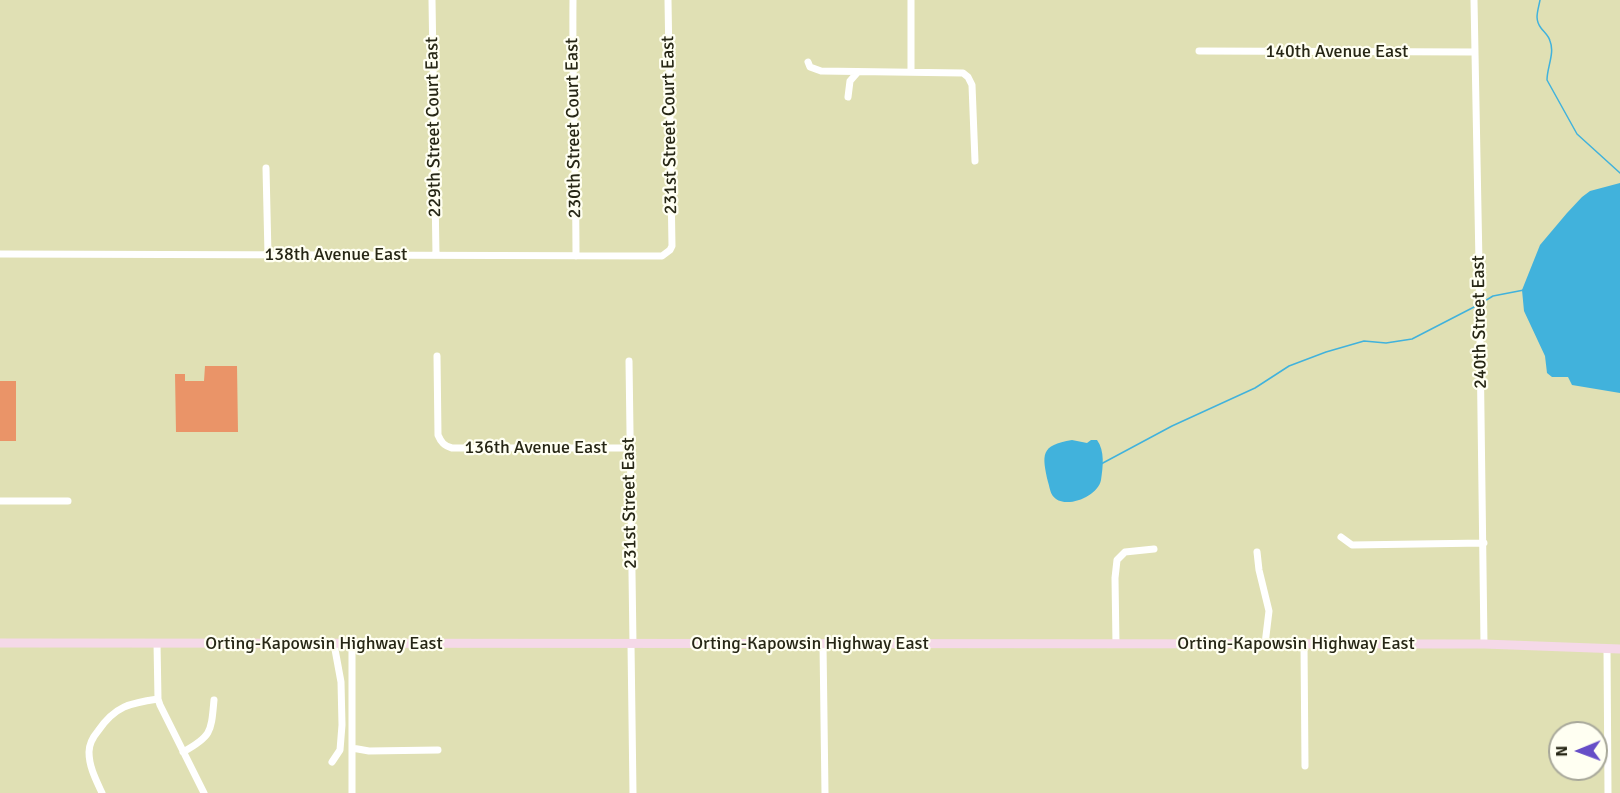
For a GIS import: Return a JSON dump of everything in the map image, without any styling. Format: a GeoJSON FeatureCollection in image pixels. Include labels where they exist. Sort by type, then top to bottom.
{"type":"FeatureCollection","features":[{"type":"Feature","properties":{"kind":"main road","name":"Orting-Kapowsin Highway East"},"geometry":{"type":"LineString","coordinates":[[0,644],[1484,644],[1620,649]]}},
{"type":"Feature","properties":{"kind":"street","name":"229th Street Court East"},"geometry":{"type":"LineString","coordinates":[[432,0],[436,255]]}},
{"type":"Feature","properties":{"kind":"street","name":"230th Street Court East"},"geometry":{"type":"LineString","coordinates":[[573,0],[576,256]]}},
{"type":"Feature","properties":{"kind":"street","name":"231st Street Court East"},"geometry":{"type":"LineString","coordinates":[[668,0],[672,246],[670,250]]}},
{"type":"Feature","properties":{"kind":"street"},"geometry":{"type":"LineString","coordinates":[[911,0],[911,71]]}},
{"type":"Feature","properties":{"kind":"street","name":"240th Street East"},"geometry":{"type":"LineString","coordinates":[[1474,0],[1484,644]]}},
{"type":"Feature","properties":{"kind":"street","name":"140th Avenue East"},"geometry":{"type":"LineString","coordinates":[[1199,51],[1476,52]]}},
{"type":"Feature","properties":{"kind":"street"},"geometry":{"type":"LineString","coordinates":[[808,62],[810,68],[821,71],[959,72],[966,75],[972,85],[975,161]]}},
{"type":"Feature","properties":{"kind":"street"},"geometry":{"type":"LineString","coordinates":[[848,97],[850,81],[857,72]]}},
{"type":"Feature","properties":{"kind":"street"},"geometry":{"type":"LineString","coordinates":[[266,168],[267,255]]}},
{"type":"Feature","properties":{"kind":"street","name":"138th Avenue East"},"geometry":{"type":"LineString","coordinates":[[0,255],[656,256],[670,250]]}},
{"type":"Feature","properties":{"kind":"street","name":"136th Avenue East"},"geometry":{"type":"LineString","coordinates":[[437,356],[438,435],[444,445],[452,448],[629,448]]}},
{"type":"Feature","properties":{"kind":"street","name":"231st Street East"},"geometry":{"type":"LineString","coordinates":[[628,361],[633,793]]}},
{"type":"Feature","properties":{"kind":"street"},"geometry":{"type":"LineString","coordinates":[[0,501],[68,501]]}},
{"type":"Feature","properties":{"kind":"street"},"geometry":{"type":"LineString","coordinates":[[1341,537],[1352,545],[1484,543]]}},
{"type":"Feature","properties":{"kind":"street"},"geometry":{"type":"LineString","coordinates":[[1116,644],[1117,560],[1125,552],[1154,549]]}},
{"type":"Feature","properties":{"kind":"street"},"geometry":{"type":"LineString","coordinates":[[1257,552],[1269,611],[1265,644]]}},
{"type":"Feature","properties":{"kind":"street"},"geometry":{"type":"LineString","coordinates":[[157,643],[158,699],[162,713],[204,793]]}},
{"type":"Feature","properties":{"kind":"street"},"geometry":{"type":"LineString","coordinates":[[333,762],[340,750],[342,724],[341,682],[334,644]]}},
{"type":"Feature","properties":{"kind":"street"},"geometry":{"type":"LineString","coordinates":[[352,644],[352,793]]}},
{"type":"Feature","properties":{"kind":"street"},"geometry":{"type":"LineString","coordinates":[[823,644],[825,793]]}},
{"type":"Feature","properties":{"kind":"street"},"geometry":{"type":"LineString","coordinates":[[1304,644],[1305,766]]}},
{"type":"Feature","properties":{"kind":"street"},"geometry":{"type":"LineString","coordinates":[[1607,649],[1608,793]]}},
{"type":"Feature","properties":{"kind":"street"},"geometry":{"type":"LineString","coordinates":[[102,793],[90,759],[89,748],[93,737],[118,709],[135,702],[158,699]]}},
{"type":"Feature","properties":{"kind":"street"},"geometry":{"type":"LineString","coordinates":[[183,752],[206,737],[211,724],[214,700]]}},
{"type":"Feature","properties":{"kind":"street"},"geometry":{"type":"LineString","coordinates":[[352,748],[369,751],[438,750]]}},
{"type":"Feature","properties":{"kind":"shaded area"},"geometry":{"type":"Polygon","coordinates":[[[205,366],[237,366],[238,432],[176,432],[175,374],[185,374],[185,381],[204,381],[205,366]]]}},
{"type":"Feature","properties":{"kind":"shaded area"},"geometry":{"type":"Polygon","coordinates":[[[0,381],[16,381],[16,441],[0,441],[0,381]]]}},
{"type":"Feature","properties":{"kind":"water"},"geometry":{"type":"Polygon","coordinates":[[[1620,183],[1620,393],[1572,385],[1568,377],[1552,377],[1547,373],[1545,356],[1524,311],[1522,290],[1540,245],[1567,213],[1590,191],[1620,183]]]}},
{"type":"Feature","properties":{"kind":"water"},"geometry":{"type":"Polygon","coordinates":[[[1072,440],[1087,443],[1097,440],[1100,444],[1103,465],[1101,480],[1095,491],[1082,499],[1068,502],[1056,499],[1051,493],[1045,458],[1049,448],[1072,440]]]}},
{"type":"Feature","properties":{"kind":"waterway"},"geometry":{"type":"LineString","coordinates":[[1540,0],[1538,21],[1549,37],[1551,46],[1547,80],[1577,134],[1620,173]]}},
{"type":"Feature","properties":{"kind":"waterway"},"geometry":{"type":"LineString","coordinates":[[1483,302],[1493,296],[1524,290]]}},
{"type":"Feature","properties":{"kind":"waterway"},"geometry":{"type":"LineString","coordinates":[[1101,464],[1172,426],[1255,388],[1289,366],[1364,341],[1386,343],[1412,339],[1476,306]]}}]}
